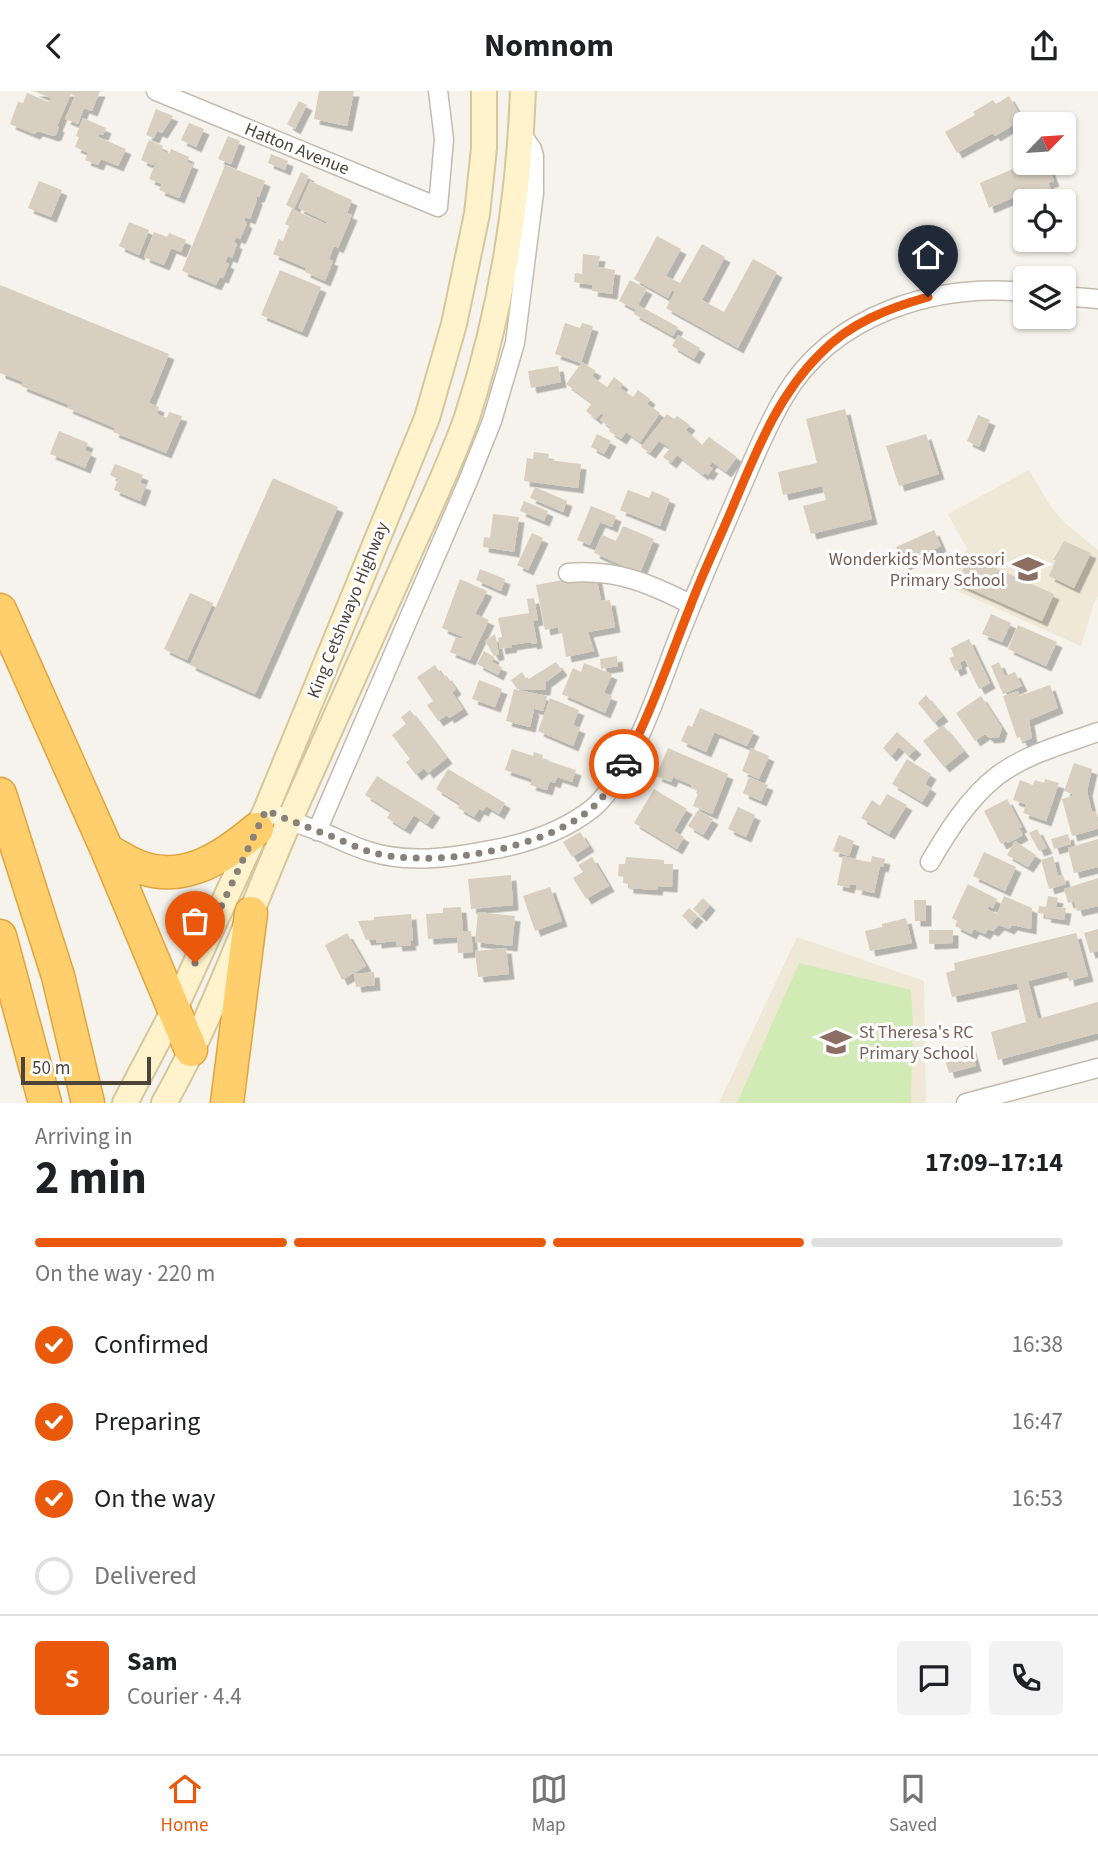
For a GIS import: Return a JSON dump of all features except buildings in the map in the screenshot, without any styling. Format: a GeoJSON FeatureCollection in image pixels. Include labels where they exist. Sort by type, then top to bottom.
{"type":"FeatureCollection","features":[{"type":"Feature","properties":{"kind":"highway"},"geometry":{"type":"LineString","coordinates":[[0,610],[107,850],[191,1050]]}},
{"type":"Feature","properties":{"kind":"highway"},"geometry":{"type":"LineString","coordinates":[[0,794],[58,976],[88,1103]]}},
{"type":"Feature","properties":{"kind":"highway"},"geometry":{"type":"LineString","coordinates":[[107,850],[142,868],[165,872],[191,870],[223,855],[261,820]]}},
{"type":"Feature","properties":{"kind":"highway"},"geometry":{"type":"LineString","coordinates":[[227,1103],[251,913]]}},
{"type":"Feature","properties":{"kind":"highway"},"geometry":{"type":"LineString","coordinates":[[1,940],[45,1103]]}},
{"type":"Feature","properties":{"kind":"main road","name":"King Cetshwayo Highway"},"geometry":{"type":"LineString","coordinates":[[125,1103],[175,1008],[261,820],[427,418],[454,324],[477,214],[484,148],[484,91]]}},
{"type":"Feature","properties":{"kind":"main road","name":"King Cetshwayo Highway"},"geometry":{"type":"LineString","coordinates":[[164,1103],[209,1015],[289,821],[466,419],[487,349],[502,279],[514,202],[523,91]]}},
{"type":"Feature","properties":{"kind":"street","name":"Hatton Avenue"},"geometry":{"type":"LineString","coordinates":[[156,91],[439,207],[444,139],[438,91]]}},
{"type":"Feature","properties":{"kind":"street"},"geometry":{"type":"LineString","coordinates":[[317,831],[468,481],[492,421],[515,343],[534,193],[534,156],[521,133]]}},
{"type":"Feature","properties":{"kind":"street"},"geometry":{"type":"LineString","coordinates":[[261,820],[289,821],[370,852],[407,858],[448,858],[513,846],[561,828],[594,807],[617,777],[643,726],[691,604],[768,427],[785,395],[822,351],[868,319],[920,299],[993,289],[1013,291]]}},
{"type":"Feature","properties":{"kind":"street"},"geometry":{"type":"LineString","coordinates":[[1076,297],[1098,299]]}},
{"type":"Feature","properties":{"kind":"street"},"geometry":{"type":"LineString","coordinates":[[568,573],[602,572],[617,575],[664,591],[691,604]]}},
{"type":"Feature","properties":{"kind":"street"},"geometry":{"type":"LineString","coordinates":[[930,862],[964,809],[999,774],[1058,746],[1098,732]]}},
{"type":"Feature","properties":{"kind":"street"},"geometry":{"type":"LineString","coordinates":[[966,1103],[1098,1068]]}},
{"type":"Feature","properties":{"kind":"shaded area","name":"Wonderkids Montessori Primary School"},"geometry":{"type":"Polygon","coordinates":[[[1029,470],[1051,507],[1066,524],[1098,550],[1098,596],[1081,646],[948,587],[967,549],[948,514],[1029,470]]]}},
{"type":"Feature","properties":{"kind":"shaded area","name":"St Theresa's RC Primary School"},"geometry":{"type":"Polygon","coordinates":[[[797,937],[924,981],[926,1103],[719,1103],[797,937]]]}},
{"type":"Feature","properties":{"kind":"green space","name":"St Theresa's RC Primary School"},"geometry":{"type":"Polygon","coordinates":[[[799,963],[911,990],[911,1103],[737,1103],[799,963]]]}},
{"type":"Feature","properties":{"kind":"way so far"},"geometry":{"type":"LineString","coordinates":[[195,963],[266,810],[370,852],[407,858],[448,858],[513,846],[561,828],[594,807],[624,764]]}},
{"type":"Feature","properties":{"kind":"place","name":"Wonderkids Montessori Primary School"},"geometry":{"type":"Point","coordinates":[1028,569]}},
{"type":"Feature","properties":{"kind":"place","name":"St Theresa's RC Primary School"},"geometry":{"type":"Point","coordinates":[836,1042]}},
{"type":"Feature","properties":{"kind":"route"},"geometry":{"type":"LineString","coordinates":[[624,764],[665,675],[691,604],[753,461],[785,395],[822,351],[844,334],[897,306],[928,297]]}}]}
